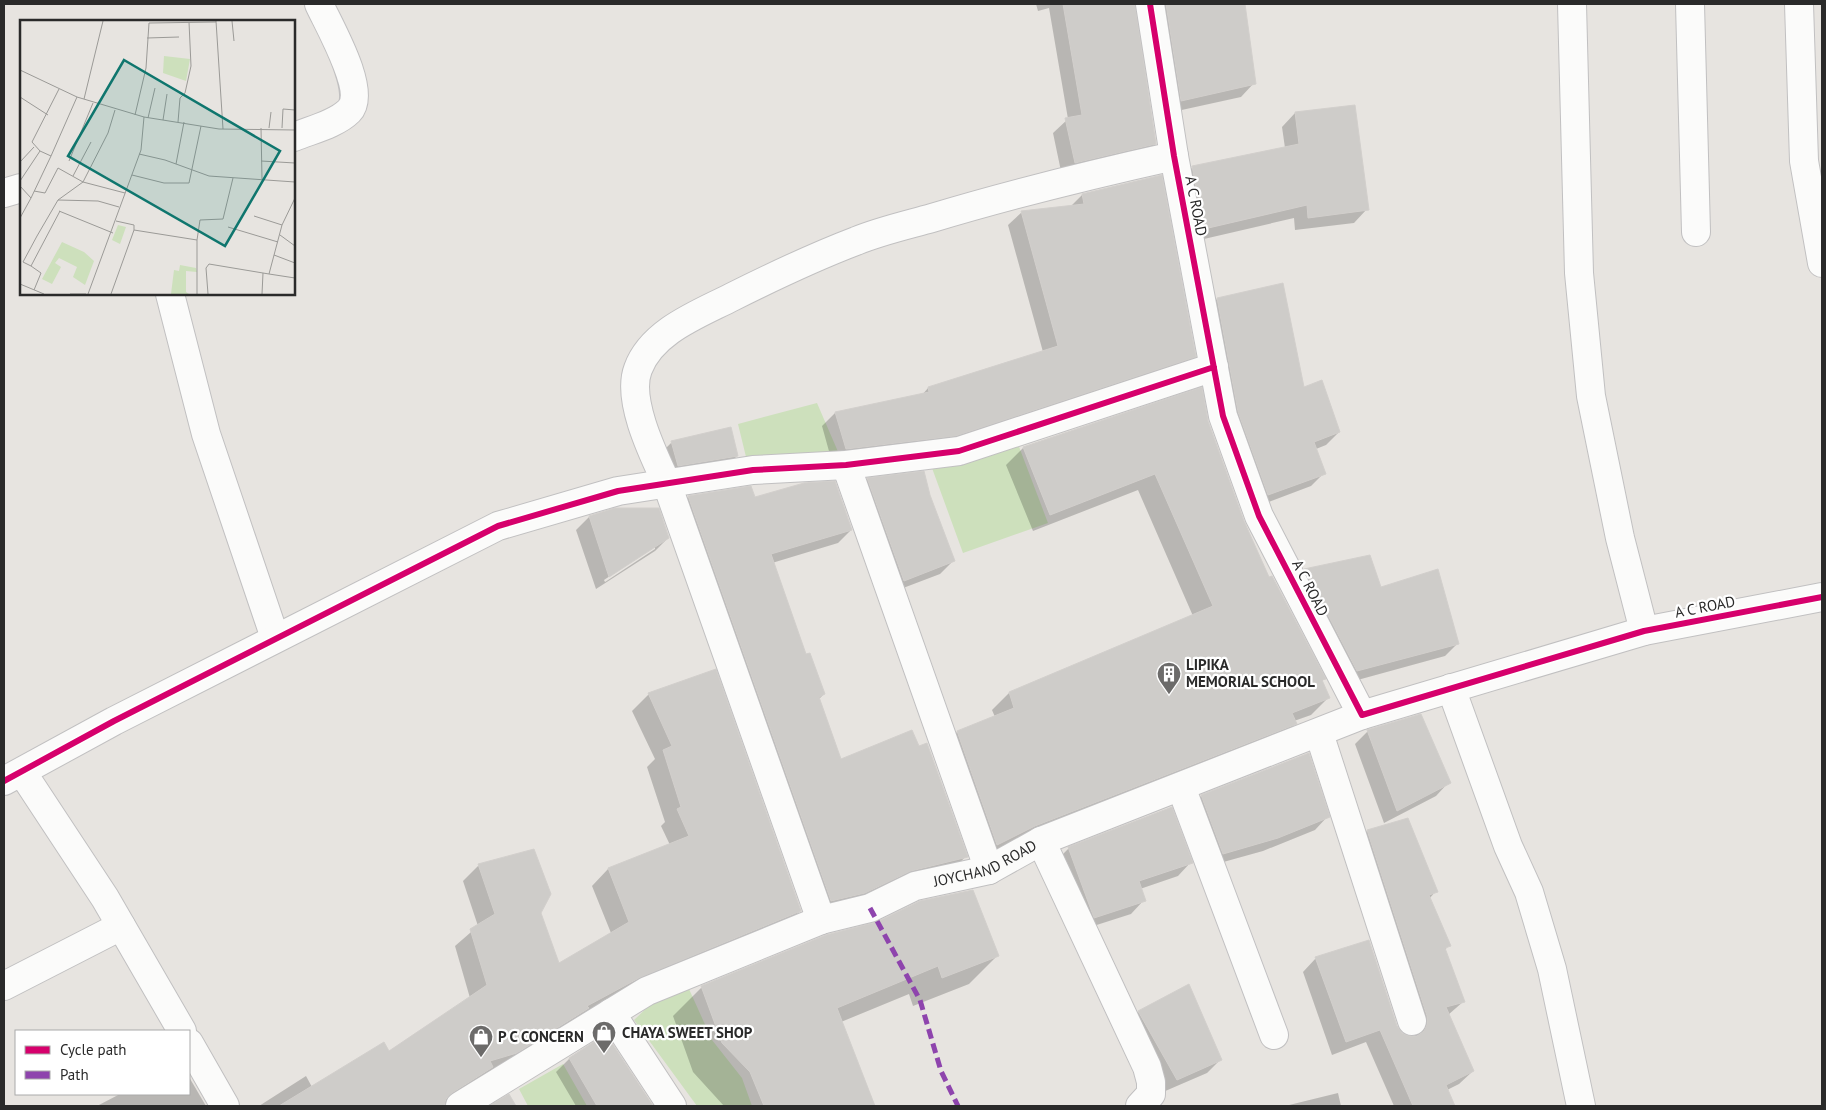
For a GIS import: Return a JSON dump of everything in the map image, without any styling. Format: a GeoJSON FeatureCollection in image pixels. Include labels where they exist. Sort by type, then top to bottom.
{"type":"FeatureCollection","features":[{"type":"Feature","properties":{"kind":"street"},"geometry":{"type":"LineString","coordinates":[[295,137],[331,122],[350,111],[354,101],[349,69],[319,4]]}},
{"type":"Feature","properties":{"kind":"street","name":"A C ROAD"},"geometry":{"type":"LineString","coordinates":[[1150,4],[1174,156],[1223,416],[1259,516],[1362,715],[1644,631],[1822,597]]}},
{"type":"Feature","properties":{"kind":"street"},"geometry":{"type":"LineString","coordinates":[[1572,4],[1579,273],[1591,396],[1620,538],[1644,631]]}},
{"type":"Feature","properties":{"kind":"street"},"geometry":{"type":"LineString","coordinates":[[1690,4],[1696,232]]}},
{"type":"Feature","properties":{"kind":"street"},"geometry":{"type":"LineString","coordinates":[[1799,4],[1804,161],[1822,263]]}},
{"type":"Feature","properties":{"kind":"street"},"geometry":{"type":"LineString","coordinates":[[821,920],[667,484],[653,454],[638,409],[635,388],[638,370],[651,347],[685,320],[767,279],[857,240],[975,205],[1174,156]]}},
{"type":"Feature","properties":{"kind":"street"},"geometry":{"type":"LineString","coordinates":[[4,193],[20,188]]}},
{"type":"Feature","properties":{"kind":"street"},"geometry":{"type":"LineString","coordinates":[[170,295],[206,434],[275,638]]}},
{"type":"Feature","properties":{"kind":"street"},"geometry":{"type":"LineString","coordinates":[[181,1030],[121,926],[13,776],[275,638],[408,573],[498,526],[618,491],[753,470],[846,465],[959,451],[1214,367]]}},
{"type":"Feature","properties":{"kind":"street"},"geometry":{"type":"LineString","coordinates":[[846,465],[989,870]]}},
{"type":"Feature","properties":{"kind":"street"},"geometry":{"type":"LineString","coordinates":[[1451,688],[1508,846],[1529,892],[1552,969],[1581,1106]]}},
{"type":"Feature","properties":{"kind":"street","name":"JOYCHAND ROAD"},"geometry":{"type":"LineString","coordinates":[[460,1106],[648,991],[821,920],[870,908],[915,886],[989,870],[1042,841],[1362,715]]}},
{"type":"Feature","properties":{"kind":"street"},"geometry":{"type":"LineString","coordinates":[[1319,733],[1412,1021]]}},
{"type":"Feature","properties":{"kind":"street"},"geometry":{"type":"LineString","coordinates":[[1182,787],[1274,1035]]}},
{"type":"Feature","properties":{"kind":"street"},"geometry":{"type":"LineString","coordinates":[[1042,841],[1147,1067],[1151,1082],[1151,1094],[1140,1106]]}},
{"type":"Feature","properties":{"kind":"street"},"geometry":{"type":"LineString","coordinates":[[4,986],[121,926]]}},
{"type":"Feature","properties":{"kind":"street"},"geometry":{"type":"LineString","coordinates":[[612,1014],[672,1106]]}},
{"type":"Feature","properties":{"kind":"street"},"geometry":{"type":"LineString","coordinates":[[190,1046],[225,1106]]}},
{"type":"Feature","properties":{"kind":"green space"},"geometry":{"type":"Polygon","coordinates":[[[817,403],[839,454],[747,461],[738,424],[817,403]]]}},
{"type":"Feature","properties":{"kind":"green space"},"geometry":{"type":"Polygon","coordinates":[[[1018,444],[1048,523],[963,553],[932,468],[1018,444]]]}},
{"type":"Feature","properties":{"kind":"green space"},"geometry":{"type":"Polygon","coordinates":[[[689,989],[712,1040],[742,1078],[752,1106],[697,1106],[634,1020],[654,1001],[689,989]]]}},
{"type":"Feature","properties":{"kind":"green space"},"geometry":{"type":"Polygon","coordinates":[[[563,1064],[587,1106],[528,1106],[519,1089],[563,1064]]]}},
{"type":"Feature","properties":{"kind":"building"},"geometry":{"type":"Polygon","coordinates":[[[1063,4],[1135,4],[1156,144],[1075,163],[1065,118],[1082,115],[1063,4]]]}},
{"type":"Feature","properties":{"kind":"building"},"geometry":{"type":"Polygon","coordinates":[[[1166,4],[1245,4],[1256,84],[1181,101],[1166,4]]]}},
{"type":"Feature","properties":{"kind":"building"},"geometry":{"type":"Polygon","coordinates":[[[1355,105],[1369,210],[1308,218],[1307,205],[1204,229],[1192,166],[1299,144],[1295,112],[1355,105]]]}},
{"type":"Feature","properties":{"kind":"building"},"geometry":{"type":"Polygon","coordinates":[[[1162,175],[1196,357],[956,436],[846,449],[835,412],[929,392],[928,387],[1058,346],[1021,211],[1084,204],[1082,194],[1162,175]]]}},
{"type":"Feature","properties":{"kind":"building"},"geometry":{"type":"Polygon","coordinates":[[[1283,283],[1304,387],[1322,380],[1340,432],[1314,442],[1326,474],[1268,495],[1238,412],[1217,298],[1283,283]]]}},
{"type":"Feature","properties":{"kind":"building"},"geometry":{"type":"Polygon","coordinates":[[[1202,387],[1208,421],[1244,521],[1269,577],[1272,576],[1326,679],[1322,680],[1330,698],[1292,713],[1297,724],[1035,826],[997,845],[957,731],[1014,708],[1009,692],[1213,606],[1155,474],[1050,515],[1023,447],[1202,387]]]}},
{"type":"Feature","properties":{"kind":"building"},"geometry":{"type":"Polygon","coordinates":[[[731,427],[738,456],[678,466],[671,441],[731,427]]]}},
{"type":"Feature","properties":{"kind":"building"},"geometry":{"type":"Polygon","coordinates":[[[924,471],[930,495],[955,561],[904,581],[867,478],[924,471]]]}},
{"type":"Feature","properties":{"kind":"building"},"geometry":{"type":"Polygon","coordinates":[[[835,481],[852,530],[771,554],[806,654],[810,653],[825,694],[819,697],[841,759],[912,730],[919,746],[927,743],[968,857],[911,871],[865,893],[831,901],[688,496],[751,486],[755,497],[804,483],[835,481]]]}},
{"type":"Feature","properties":{"kind":"building"},"geometry":{"type":"Polygon","coordinates":[[[615,508],[659,508],[669,538],[609,577],[589,516],[615,508]]]}},
{"type":"Feature","properties":{"kind":"building"},"geometry":{"type":"Polygon","coordinates":[[[1370,555],[1381,587],[1438,569],[1459,644],[1357,671],[1304,569],[1370,555]]]}},
{"type":"Feature","properties":{"kind":"building"},"geometry":{"type":"Polygon","coordinates":[[[716,669],[801,911],[639,978],[587,1006],[589,1008],[517,1053],[490,1061],[493,1067],[452,1093],[446,1099],[444,1106],[279,1106],[384,1042],[389,1051],[487,985],[470,929],[495,914],[478,864],[534,849],[551,894],[541,913],[559,963],[629,922],[608,868],[689,836],[677,809],[681,807],[663,750],[672,746],[648,693],[716,669]]]}},
{"type":"Feature","properties":{"kind":"building"},"geometry":{"type":"Polygon","coordinates":[[[1421,714],[1451,783],[1397,811],[1367,730],[1421,714]]]}},
{"type":"Feature","properties":{"kind":"building"},"geometry":{"type":"Polygon","coordinates":[[[1309,753],[1330,817],[1278,838],[1223,854],[1201,795],[1309,753]]]}},
{"type":"Feature","properties":{"kind":"building"},"geometry":{"type":"Polygon","coordinates":[[[1172,807],[1193,863],[1139,881],[1146,901],[1094,918],[1068,847],[1172,807]]]}},
{"type":"Feature","properties":{"kind":"building"},"geometry":{"type":"Polygon","coordinates":[[[1408,818],[1438,892],[1429,895],[1451,946],[1445,948],[1465,1002],[1446,1007],[1474,1071],[1446,1085],[1455,1106],[1413,1106],[1380,1030],[1346,1042],[1315,957],[1369,940],[1397,1026],[1402,1033],[1409,1036],[1417,1036],[1424,1031],[1427,1024],[1427,1016],[1367,830],[1408,818]]]}},
{"type":"Feature","properties":{"kind":"building"},"geometry":{"type":"Polygon","coordinates":[[[973,890],[999,956],[942,978],[938,966],[837,1008],[875,1106],[764,1106],[750,1072],[722,1043],[701,986],[826,935],[877,922],[920,901],[973,890]]]}},
{"type":"Feature","properties":{"kind":"building"},"geometry":{"type":"Polygon","coordinates":[[[1189,984],[1222,1060],[1177,1080],[1138,1011],[1189,984]]]}},
{"type":"Feature","properties":{"kind":"building"},"geometry":{"type":"Polygon","coordinates":[[[606,1034],[653,1106],[597,1106],[569,1058],[606,1034]]]}},
{"type":"Feature","properties":{"kind":"building"},"geometry":{"type":"Polygon","coordinates":[[[509,1094],[516,1106],[489,1106],[509,1094]]]}},
{"type":"Feature","properties":{"kind":"marked path"},"geometry":{"type":"LineString","coordinates":[[870,908],[920,1000],[941,1071],[958,1106]]}},
{"type":"Feature","properties":{"kind":"cycle path"},"geometry":{"type":"LineString","coordinates":[[1150,4],[1174,156],[1223,416],[1259,516],[1362,715],[1644,631],[1822,597]]}},
{"type":"Feature","properties":{"kind":"cycle path"},"geometry":{"type":"LineString","coordinates":[[4,781],[114,721],[498,526],[618,491],[753,470],[846,465],[959,451],[1214,367]]}},
{"type":"Feature","properties":{"kind":"place","name":"LIPIKA MEMORIAL SCHOOL"},"geometry":{"type":"Point","coordinates":[1169,695]}},
{"type":"Feature","properties":{"kind":"place","name":"CHAYA SWEET SHOP"},"geometry":{"type":"Point","coordinates":[604,1054]}},
{"type":"Feature","properties":{"kind":"place","name":"P C CONCERN"},"geometry":{"type":"Point","coordinates":[481,1058]}}]}
